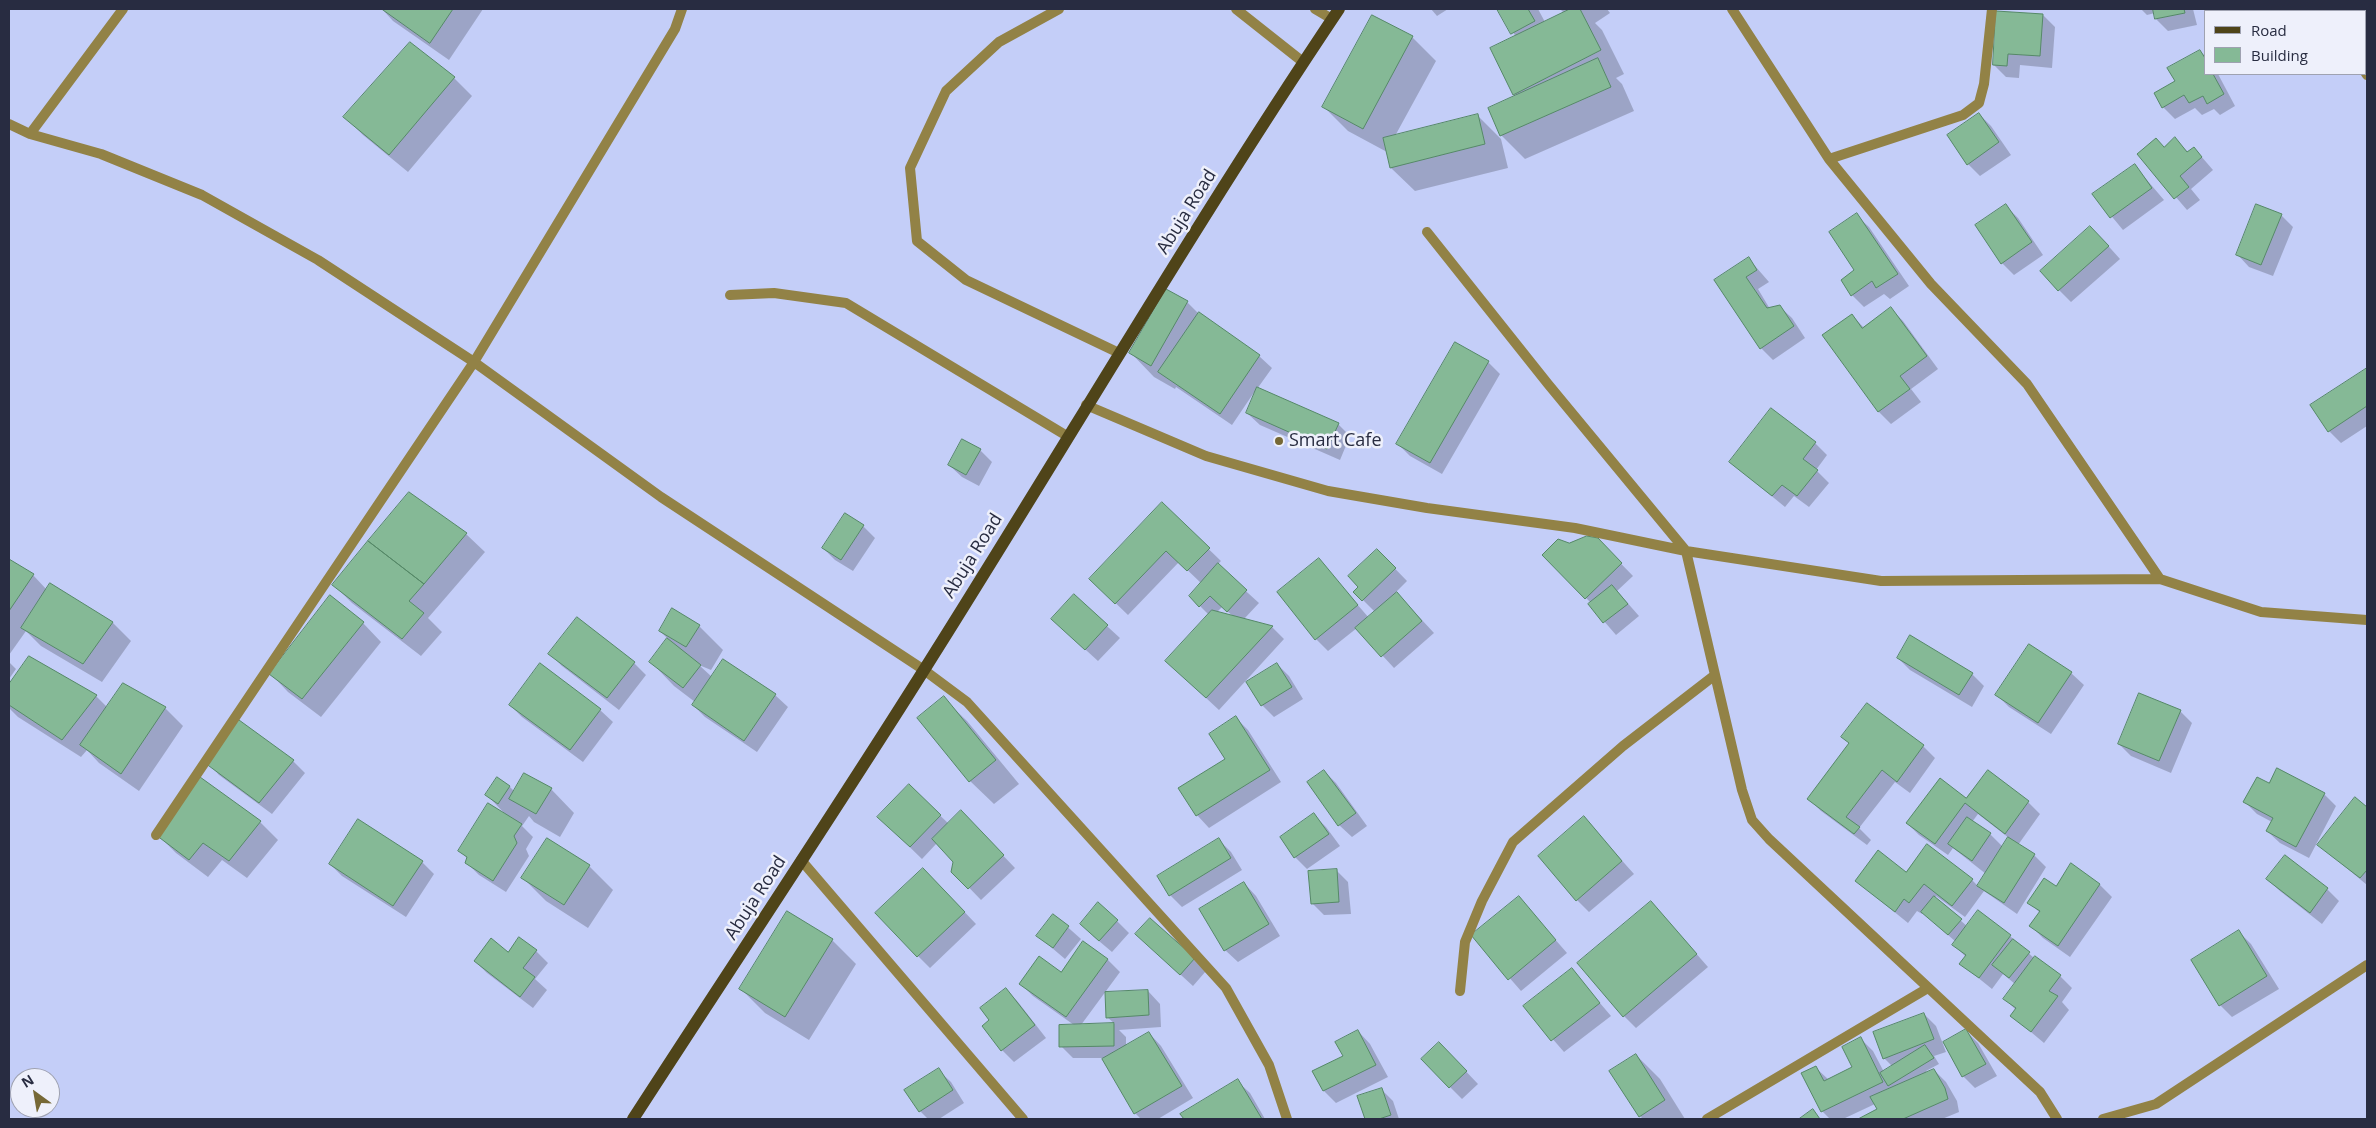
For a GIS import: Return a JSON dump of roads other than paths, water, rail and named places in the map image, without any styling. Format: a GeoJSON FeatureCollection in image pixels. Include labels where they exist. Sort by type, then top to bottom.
{"type":"FeatureCollection","features":[{"type":"Feature","properties":{"kind":"main road","name":"Abuja Road"},"geometry":{"type":"LineString","coordinates":[[633,1119],[924,670],[1086,405],[1335,14]]}},
{"type":"Feature","properties":{"kind":"street"},"geometry":{"type":"LineString","coordinates":[[30,134],[122,9]]}},
{"type":"Feature","properties":{"kind":"street"},"geometry":{"type":"LineString","coordinates":[[156,835],[474,362],[675,29],[682,9]]}},
{"type":"Feature","properties":{"kind":"street"},"geometry":{"type":"LineString","coordinates":[[1059,9],[998,42],[946,91],[910,168],[917,241],[966,280],[1119,353]]}},
{"type":"Feature","properties":{"kind":"street"},"geometry":{"type":"LineString","coordinates":[[1236,9],[1304,62]]}},
{"type":"Feature","properties":{"kind":"street"},"geometry":{"type":"LineString","coordinates":[[1315,9],[1335,14]]}},
{"type":"Feature","properties":{"kind":"street"},"geometry":{"type":"LineString","coordinates":[[1732,9],[1829,159],[1931,284],[2027,384],[2160,579]]}},
{"type":"Feature","properties":{"kind":"street"},"geometry":{"type":"LineString","coordinates":[[1829,159],[1963,115],[1979,103],[1984,84],[1992,9]]}},
{"type":"Feature","properties":{"kind":"street"},"geometry":{"type":"LineString","coordinates":[[9,124],[30,134],[101,154],[202,195],[318,260],[474,362],[661,497],[924,670],[966,702],[1226,988],[1269,1065],[1287,1119]]}},
{"type":"Feature","properties":{"kind":"street"},"geometry":{"type":"LineString","coordinates":[[1426,232],[1686,551],[1742,790],[1752,820],[1769,839],[2040,1092],[2057,1119]]}},
{"type":"Feature","properties":{"kind":"street"},"geometry":{"type":"LineString","coordinates":[[730,296],[774,293],[846,303],[1067,436]]}},
{"type":"Feature","properties":{"kind":"street"},"geometry":{"type":"LineString","coordinates":[[1086,405],[1206,456],[1328,491],[1427,508],[1575,528],[1686,551],[1881,581],[2160,579],[2261,612],[2367,620]]}},
{"type":"Feature","properties":{"kind":"street"},"geometry":{"type":"LineString","coordinates":[[1460,990],[1465,942],[1482,901],[1513,842],[1623,746],[1715,675]]}},
{"type":"Feature","properties":{"kind":"street"},"geometry":{"type":"LineString","coordinates":[[801,860],[1024,1119]]}},
{"type":"Feature","properties":{"kind":"street"},"geometry":{"type":"LineString","coordinates":[[2103,1119],[2156,1104],[2367,965]]}},
{"type":"Feature","properties":{"kind":"street"},"geometry":{"type":"LineString","coordinates":[[1708,1119],[1928,988]]}},
{"type":"Feature","properties":{"kind":"place","name":"Smart Cafe"},"geometry":{"type":"Point","coordinates":[1279,441]}}]}
